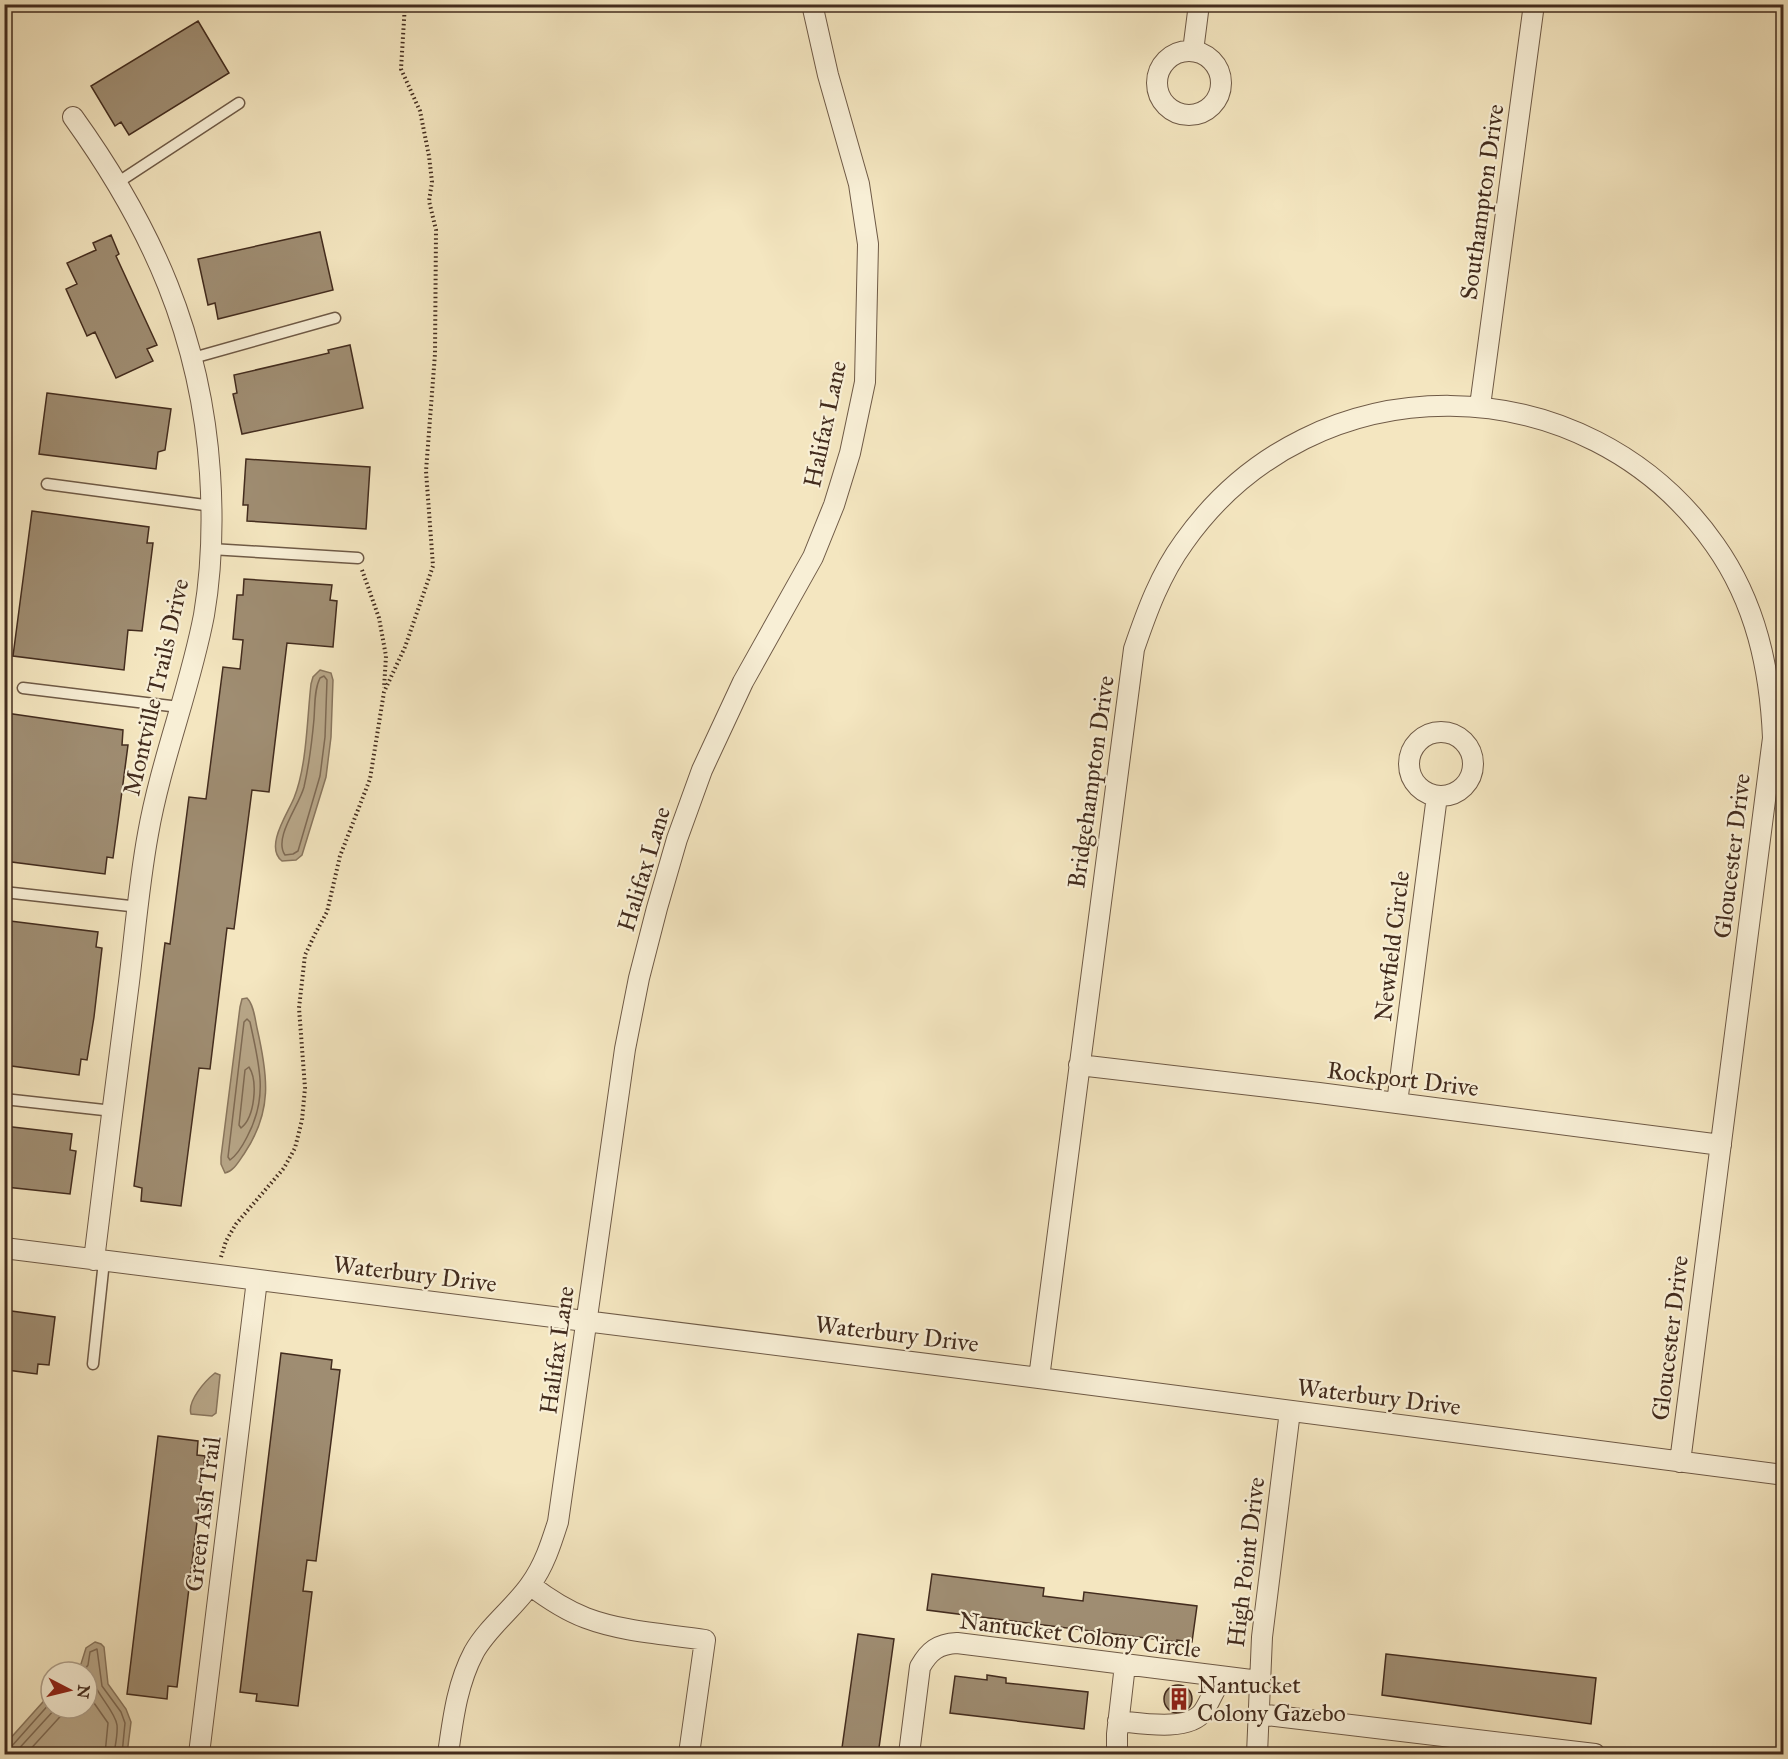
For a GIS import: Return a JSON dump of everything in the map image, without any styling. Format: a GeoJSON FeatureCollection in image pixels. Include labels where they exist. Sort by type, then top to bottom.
{"type":"FeatureCollection","features":[{"type":"Feature","properties":{"kind":"street","name":"Halifax Lane"},"geometry":{"type":"LineString","coordinates":[[448,1755],[459,1688],[474,1652],[490,1629],[530,1585],[551,1545],[558,1522],[625,1049],[639,978],[677,839],[702,770],[743,682],[813,557],[834,505],[850,453],[865,382],[868,244],[859,184],[828,75],[812,4]]}},
{"type":"Feature","properties":{"kind":"street"},"geometry":{"type":"LineString","coordinates":[[1193,51],[1199,4]]}},
{"type":"Feature","properties":{"kind":"street","name":"Southampton Drive"},"geometry":{"type":"LineString","coordinates":[[1480,406],[1534,4]]}},
{"type":"Feature","properties":{"kind":"street","name":"Montville Trails Drive"},"geometry":{"type":"LineString","coordinates":[[73,117],[117,183],[144,232],[175,301],[193,358],[206,424],[212,506],[211,549],[204,614],[148,834],[113,1111],[99,1260]]}},
{"type":"Feature","properties":{"kind":"street","name":"Bridgehampton Drive"},"geometry":{"type":"LineString","coordinates":[[1039,1378],[1134,650],[1146,612],[1163,576],[1184,542],[1208,511],[1263,463],[1302,440],[1339,424],[1377,413],[1416,406],[1480,406]]}},
{"type":"Feature","properties":{"kind":"street","name":"Gloucester Drive"},"geometry":{"type":"LineString","coordinates":[[1480,406],[1519,412],[1558,424],[1599,442],[1633,462],[1664,487],[1692,515],[1716,546],[1736,580],[1754,622],[1765,660],[1771,699],[1773,738],[1680,1462]]}},
{"type":"Feature","properties":{"kind":"street","name":"Newfield Circle"},"geometry":{"type":"LineString","coordinates":[[1397,1103],[1437,796]]}},
{"type":"Feature","properties":{"kind":"street","name":"Rockport Drive"},"geometry":{"type":"LineString","coordinates":[[1079,1065],[1721,1145]]}},
{"type":"Feature","properties":{"kind":"street","name":"Waterbury Drive"},"geometry":{"type":"LineString","coordinates":[[4,1248],[1784,1474]]}},
{"type":"Feature","properties":{"kind":"street","name":"Green Ash Trail"},"geometry":{"type":"LineString","coordinates":[[199,1755],[258,1280]]}},
{"type":"Feature","properties":{"kind":"street","name":"High Point Drive"},"geometry":{"type":"LineString","coordinates":[[1257,1755],[1259,1681],[1267,1593],[1290,1411]]}},
{"type":"Feature","properties":{"kind":"street"},"geometry":{"type":"LineString","coordinates":[[530,1585],[558,1605],[586,1618],[612,1626],[705,1640],[689,1755]]}},
{"type":"Feature","properties":{"kind":"street","name":"Nantucket Colony Circle"},"geometry":{"type":"LineString","coordinates":[[909,1755],[920,1667],[934,1648],[945,1644],[957,1643],[1259,1681]]}},
{"type":"Feature","properties":{"kind":"street"},"geometry":{"type":"LineString","coordinates":[[1117,1755],[1118,1721],[1125,1665]]}},
{"type":"Feature","properties":{"kind":"street"},"geometry":{"type":"LineString","coordinates":[[1118,1721],[1190,1723],[1203,1712],[1220,1681],[1225,1677]]}},
{"type":"Feature","properties":{"kind":"street"},"geometry":{"type":"LineString","coordinates":[[1258,1714],[1594,1755]]}},
{"type":"Feature","properties":{"kind":"lane"},"geometry":{"type":"LineString","coordinates":[[117,183],[239,103]]}},
{"type":"Feature","properties":{"kind":"lane"},"geometry":{"type":"LineString","coordinates":[[193,358],[335,318]]}},
{"type":"Feature","properties":{"kind":"lane"},"geometry":{"type":"LineString","coordinates":[[47,484],[212,506]]}},
{"type":"Feature","properties":{"kind":"lane"},"geometry":{"type":"LineString","coordinates":[[211,549],[358,558]]}},
{"type":"Feature","properties":{"kind":"lane"},"geometry":{"type":"LineString","coordinates":[[23,688],[179,707]]}},
{"type":"Feature","properties":{"kind":"lane"},"geometry":{"type":"LineString","coordinates":[[4,892],[139,907]]}},
{"type":"Feature","properties":{"kind":"lane"},"geometry":{"type":"LineString","coordinates":[[4,1098],[113,1111]]}},
{"type":"Feature","properties":{"kind":"lane"},"geometry":{"type":"LineString","coordinates":[[93,1364],[99,1260]]}},
{"type":"Feature","properties":{"kind":"path"},"geometry":{"type":"LineString","coordinates":[[384,692],[405,647],[433,566],[426,471],[435,354],[435,230],[429,201],[432,182],[429,156],[420,111],[401,69],[405,4]]}},
{"type":"Feature","properties":{"kind":"path"},"geometry":{"type":"LineString","coordinates":[[215,1275],[226,1241],[236,1224],[284,1168],[296,1142],[302,1120],[305,1088],[299,1008],[305,955],[327,912],[340,856],[370,779],[384,692],[386,656],[379,618],[358,558]]}},
{"type":"Feature","properties":{"kind":"water"},"geometry":{"type":"Polygon","coordinates":[[[320,670],[331,673],[333,680],[331,737],[326,777],[302,855],[296,860],[282,861],[277,855],[276,839],[294,798],[302,771],[311,684],[313,677],[320,670]]]}},
{"type":"Feature","properties":{"kind":"water"},"geometry":{"type":"Polygon","coordinates":[[[247,998],[254,1012],[264,1062],[266,1093],[260,1123],[253,1138],[234,1168],[225,1173],[221,1157],[240,1007],[242,999],[247,998]]]}},
{"type":"Feature","properties":{"kind":"water"},"geometry":{"type":"Polygon","coordinates":[[[215,1373],[220,1375],[216,1413],[212,1416],[191,1414],[190,1409],[194,1397],[215,1373]]]}},
{"type":"Feature","properties":{"kind":"water"},"geometry":{"type":"Polygon","coordinates":[[[95,1642],[104,1647],[108,1684],[126,1709],[131,1722],[127,1754],[5,1754],[8,1741],[39,1706],[39,1720],[99,1720],[99,1660],[82,1660],[86,1648],[95,1642]]]}},
{"type":"Feature","properties":{"kind":"building"},"geometry":{"type":"Polygon","coordinates":[[[198,21],[229,73],[129,135],[121,122],[115,126],[91,86],[198,21]]]}},
{"type":"Feature","properties":{"kind":"building"},"geometry":{"type":"Polygon","coordinates":[[[320,232],[333,290],[218,319],[215,303],[208,305],[198,259],[320,232]]]}},
{"type":"Feature","properties":{"kind":"building"},"geometry":{"type":"Polygon","coordinates":[[[111,235],[119,254],[116,256],[157,345],[147,349],[153,361],[116,378],[95,332],[87,336],[66,289],[77,284],[67,263],[96,250],[93,243],[111,235]]]}},
{"type":"Feature","properties":{"kind":"building"},"geometry":{"type":"Polygon","coordinates":[[[350,345],[363,408],[242,434],[233,394],[237,393],[234,375],[329,353],[328,350],[350,345]]]}},
{"type":"Feature","properties":{"kind":"building"},"geometry":{"type":"Polygon","coordinates":[[[47,393],[171,409],[165,450],[158,452],[156,469],[39,454],[47,393]]]}},
{"type":"Feature","properties":{"kind":"building"},"geometry":{"type":"Polygon","coordinates":[[[246,459],[370,467],[366,529],[247,521],[248,505],[243,505],[246,459]]]}},
{"type":"Feature","properties":{"kind":"building"},"geometry":{"type":"Polygon","coordinates":[[[32,511],[149,527],[147,543],[153,543],[142,631],[128,630],[124,670],[13,656],[32,511]]]}},
{"type":"Feature","properties":{"kind":"building"},"geometry":{"type":"Polygon","coordinates":[[[244,579],[332,585],[330,600],[337,601],[333,647],[287,643],[269,792],[252,790],[234,929],[227,928],[210,1069],[199,1068],[181,1206],[141,1201],[142,1188],[134,1186],[165,943],[170,944],[189,797],[206,799],[223,667],[240,669],[243,640],[233,639],[237,595],[243,595],[244,579]]]}},
{"type":"Feature","properties":{"kind":"building"},"geometry":{"type":"Polygon","coordinates":[[[6,713],[123,730],[122,745],[128,745],[113,858],[107,857],[105,874],[4,861],[6,713]]]}},
{"type":"Feature","properties":{"kind":"building"},"geometry":{"type":"Polygon","coordinates":[[[10,921],[98,932],[96,947],[102,948],[94,1017],[87,1060],[81,1059],[79,1075],[4,1065],[4,936],[8,937],[10,921]]]}},
{"type":"Feature","properties":{"kind":"building"},"geometry":{"type":"Polygon","coordinates":[[[4,1126],[72,1134],[70,1150],[76,1151],[70,1194],[6,1187],[4,1126]]]}},
{"type":"Feature","properties":{"kind":"building"},"geometry":{"type":"Polygon","coordinates":[[[4,1310],[55,1317],[49,1365],[38,1364],[37,1374],[7,1370],[8,1361],[4,1360],[4,1310]]]}},
{"type":"Feature","properties":{"kind":"building"},"geometry":{"type":"Polygon","coordinates":[[[281,1353],[332,1360],[331,1369],[340,1370],[316,1561],[307,1560],[303,1591],[312,1592],[298,1706],[256,1701],[257,1694],[240,1692],[281,1353]]]}},
{"type":"Feature","properties":{"kind":"building"},"geometry":{"type":"Polygon","coordinates":[[[158,1436],[198,1441],[197,1455],[205,1456],[177,1687],[168,1686],[167,1699],[127,1694],[158,1436]]]}},
{"type":"Feature","properties":{"kind":"building"},"geometry":{"type":"Polygon","coordinates":[[[932,1574],[1044,1588],[1043,1596],[1083,1601],[1084,1592],[1197,1606],[1192,1642],[927,1610],[932,1574]]]}},
{"type":"Feature","properties":{"kind":"building"},"geometry":{"type":"Polygon","coordinates":[[[858,1634],[894,1639],[878,1755],[841,1755],[858,1634]]]}},
{"type":"Feature","properties":{"kind":"building"},"geometry":{"type":"Polygon","coordinates":[[[1386,1654],[1596,1678],[1591,1724],[1382,1695],[1386,1654]]]}},
{"type":"Feature","properties":{"kind":"building"},"geometry":{"type":"Polygon","coordinates":[[[987,1675],[1006,1678],[1006,1683],[1088,1692],[1084,1729],[950,1713],[955,1676],[987,1680],[987,1675]]]}},
{"type":"Feature","properties":{"kind":"building","name":"Nantucket Colony Gazebo"},"geometry":{"type":"Polygon","coordinates":[[[1178,1685],[1188,1689],[1192,1699],[1188,1709],[1178,1713],[1168,1709],[1164,1699],[1168,1689],[1178,1685]]]}},
{"type":"Feature","properties":{"kind":"place","name":"Nantucket Colony Gazebo"},"geometry":{"type":"Point","coordinates":[1179,1699]}}]}
